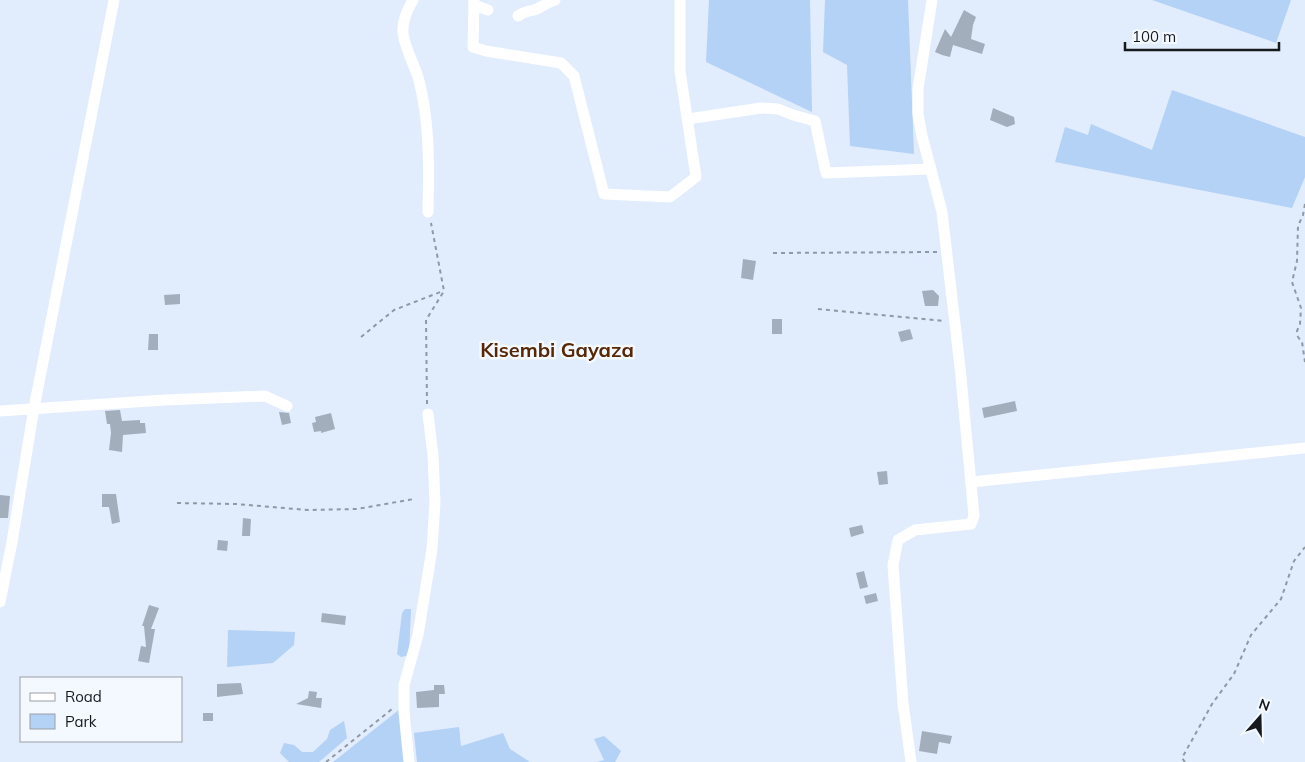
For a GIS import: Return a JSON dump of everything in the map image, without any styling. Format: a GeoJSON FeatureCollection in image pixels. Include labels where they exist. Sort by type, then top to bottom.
{"type":"FeatureCollection","features":[{"type":"Feature","properties":{"kind":"street"},"geometry":{"type":"LineString","coordinates":[[0,602],[34,408],[114,0]]}},
{"type":"Feature","properties":{"kind":"street"},"geometry":{"type":"LineString","coordinates":[[413,0],[403,22],[403,32],[406,46],[418,77],[425,116],[429,147],[428,212]]}},
{"type":"Feature","properties":{"kind":"street"},"geometry":{"type":"LineString","coordinates":[[518,16],[526,10],[537,9],[546,2],[555,0]]}},
{"type":"Feature","properties":{"kind":"street"},"geometry":{"type":"LineString","coordinates":[[488,10],[474,2],[473,48],[561,63],[574,76],[604,194],[670,197],[696,177],[680,71],[680,0]]}},
{"type":"Feature","properties":{"kind":"street"},"geometry":{"type":"LineString","coordinates":[[911,762],[903,703],[893,565],[898,540],[915,530],[971,524],[974,516],[942,212],[918,114],[918,89],[932,0]]}},
{"type":"Feature","properties":{"kind":"street"},"geometry":{"type":"LineString","coordinates":[[688,119],[761,108],[778,109],[815,121],[826,173],[931,169]]}},
{"type":"Feature","properties":{"kind":"street"},"geometry":{"type":"LineString","coordinates":[[0,411],[165,400],[265,396],[287,406]]}},
{"type":"Feature","properties":{"kind":"street"},"geometry":{"type":"LineString","coordinates":[[409,762],[404,685],[418,635],[432,549],[434,464],[428,414]]}},
{"type":"Feature","properties":{"kind":"street"},"geometry":{"type":"LineString","coordinates":[[971,482],[1305,448]]}},
{"type":"Feature","properties":{"kind":"path"},"geometry":{"type":"LineString","coordinates":[[1305,205],[1298,226],[1297,261],[1292,282],[1301,308],[1300,324],[1297,331],[1298,337],[1302,342],[1305,362]]}},
{"type":"Feature","properties":{"kind":"path"},"geometry":{"type":"LineString","coordinates":[[428,212],[444,291],[426,320],[428,414]]}},
{"type":"Feature","properties":{"kind":"path"},"geometry":{"type":"LineString","coordinates":[[773,253],[947,252]]}},
{"type":"Feature","properties":{"kind":"path"},"geometry":{"type":"LineString","coordinates":[[361,337],[394,310],[444,291]]}},
{"type":"Feature","properties":{"kind":"path"},"geometry":{"type":"LineString","coordinates":[[818,309],[955,322]]}},
{"type":"Feature","properties":{"kind":"path"},"geometry":{"type":"LineString","coordinates":[[177,503],[357,509],[414,500]]}},
{"type":"Feature","properties":{"kind":"path"},"geometry":{"type":"LineString","coordinates":[[1180,762],[1212,704],[1234,674],[1251,635],[1281,599],[1294,561],[1305,547]]}},
{"type":"Feature","properties":{"kind":"path"},"geometry":{"type":"LineString","coordinates":[[326,762],[404,700]]}},
{"type":"Feature","properties":{"kind":"path"},"geometry":{"type":"LineString","coordinates":[[1182,758],[1185,762]]}},
{"type":"Feature","properties":{"kind":"green space"},"geometry":{"type":"Polygon","coordinates":[[[709,0],[810,0],[812,112],[706,62],[709,0]]]}},
{"type":"Feature","properties":{"kind":"green space"},"geometry":{"type":"Polygon","coordinates":[[[825,0],[908,0],[914,154],[850,146],[847,65],[823,52],[825,0]]]}},
{"type":"Feature","properties":{"kind":"green space"},"geometry":{"type":"Polygon","coordinates":[[[1152,0],[1291,0],[1276,43],[1152,0]]]}},
{"type":"Feature","properties":{"kind":"green space"},"geometry":{"type":"Polygon","coordinates":[[[1172,90],[1305,137],[1305,177],[1292,208],[1055,162],[1065,127],[1088,135],[1091,124],[1152,150],[1172,90]]]}},
{"type":"Feature","properties":{"kind":"green space"},"geometry":{"type":"Polygon","coordinates":[[[405,609],[411,609],[409,655],[401,657],[397,654],[402,613],[405,609]]]}},
{"type":"Feature","properties":{"kind":"green space"},"geometry":{"type":"Polygon","coordinates":[[[228,630],[295,632],[294,645],[273,663],[227,667],[228,630]]]}},
{"type":"Feature","properties":{"kind":"green space"},"geometry":{"type":"Polygon","coordinates":[[[400,709],[405,762],[333,762],[400,709]]]}},
{"type":"Feature","properties":{"kind":"green space"},"geometry":{"type":"Polygon","coordinates":[[[344,721],[347,738],[319,762],[289,762],[280,753],[284,743],[294,745],[302,752],[313,752],[327,739],[330,730],[344,721]]]}},
{"type":"Feature","properties":{"kind":"green space"},"geometry":{"type":"Polygon","coordinates":[[[459,727],[461,746],[503,733],[510,749],[530,762],[417,762],[414,733],[459,727]]]}},
{"type":"Feature","properties":{"kind":"green space"},"geometry":{"type":"Polygon","coordinates":[[[604,736],[621,751],[615,762],[597,762],[604,760],[594,739],[604,736]]]}},
{"type":"Feature","properties":{"kind":"building"},"geometry":{"type":"Polygon","coordinates":[[[964,10],[976,17],[971,39],[985,44],[982,54],[953,45],[950,57],[935,52],[945,29],[951,37],[964,10]]]}},
{"type":"Feature","properties":{"kind":"building"},"geometry":{"type":"Polygon","coordinates":[[[993,108],[1014,117],[1015,124],[1007,127],[990,120],[993,108]]]}},
{"type":"Feature","properties":{"kind":"building"},"geometry":{"type":"Polygon","coordinates":[[[743,259],[756,261],[753,280],[741,278],[743,259]]]}},
{"type":"Feature","properties":{"kind":"building"},"geometry":{"type":"Polygon","coordinates":[[[933,290],[939,296],[938,306],[925,306],[922,291],[933,290]]]}},
{"type":"Feature","properties":{"kind":"building"},"geometry":{"type":"Polygon","coordinates":[[[180,294],[180,304],[165,305],[164,295],[180,294]]]}},
{"type":"Feature","properties":{"kind":"building"},"geometry":{"type":"Polygon","coordinates":[[[772,319],[782,319],[782,334],[772,334],[772,319]]]}},
{"type":"Feature","properties":{"kind":"building"},"geometry":{"type":"Polygon","coordinates":[[[910,329],[913,339],[901,342],[898,332],[910,329]]]}},
{"type":"Feature","properties":{"kind":"building"},"geometry":{"type":"Polygon","coordinates":[[[149,334],[158,334],[158,350],[148,350],[149,334]]]}},
{"type":"Feature","properties":{"kind":"building"},"geometry":{"type":"Polygon","coordinates":[[[1015,401],[1017,411],[984,418],[982,408],[1015,401]]]}},
{"type":"Feature","properties":{"kind":"building"},"geometry":{"type":"Polygon","coordinates":[[[120,410],[122,421],[140,420],[140,423],[145,423],[146,433],[123,435],[122,452],[109,450],[111,433],[105,411],[120,410]]]}},
{"type":"Feature","properties":{"kind":"building"},"geometry":{"type":"Polygon","coordinates":[[[279,412],[289,413],[291,423],[282,425],[279,412]]]}},
{"type":"Feature","properties":{"kind":"building"},"geometry":{"type":"Polygon","coordinates":[[[331,413],[335,429],[321,433],[321,431],[314,432],[312,423],[316,422],[315,417],[331,413]]]}},
{"type":"Feature","properties":{"kind":"building"},"geometry":{"type":"Polygon","coordinates":[[[887,471],[888,484],[879,485],[877,472],[887,471]]]}},
{"type":"Feature","properties":{"kind":"building"},"geometry":{"type":"Polygon","coordinates":[[[102,494],[116,494],[120,522],[112,524],[109,507],[102,507],[102,494]]]}},
{"type":"Feature","properties":{"kind":"building"},"geometry":{"type":"Polygon","coordinates":[[[0,495],[10,496],[8,518],[0,518],[0,495]]]}},
{"type":"Feature","properties":{"kind":"building"},"geometry":{"type":"Polygon","coordinates":[[[243,518],[251,519],[250,536],[242,536],[243,518]]]}},
{"type":"Feature","properties":{"kind":"building"},"geometry":{"type":"Polygon","coordinates":[[[862,525],[864,533],[851,537],[849,528],[862,525]]]}},
{"type":"Feature","properties":{"kind":"building"},"geometry":{"type":"Polygon","coordinates":[[[218,540],[228,541],[227,551],[217,550],[218,540]]]}},
{"type":"Feature","properties":{"kind":"building"},"geometry":{"type":"Polygon","coordinates":[[[864,571],[868,587],[860,589],[856,573],[864,571]]]}},
{"type":"Feature","properties":{"kind":"building"},"geometry":{"type":"Polygon","coordinates":[[[876,593],[878,601],[866,604],[864,596],[876,593]]]}},
{"type":"Feature","properties":{"kind":"building"},"geometry":{"type":"Polygon","coordinates":[[[149,605],[159,608],[151,629],[155,629],[149,663],[138,661],[141,646],[146,647],[144,626],[142,626],[149,605]]]}},
{"type":"Feature","properties":{"kind":"building"},"geometry":{"type":"Polygon","coordinates":[[[322,613],[346,616],[345,625],[321,622],[322,613]]]}},
{"type":"Feature","properties":{"kind":"building"},"geometry":{"type":"Polygon","coordinates":[[[241,683],[243,694],[217,697],[217,684],[241,683]]]}},
{"type":"Feature","properties":{"kind":"building"},"geometry":{"type":"Polygon","coordinates":[[[434,685],[444,685],[445,694],[439,694],[439,707],[417,708],[416,692],[434,690],[434,685]]]}},
{"type":"Feature","properties":{"kind":"building"},"geometry":{"type":"Polygon","coordinates":[[[309,691],[317,692],[316,698],[322,698],[321,708],[296,704],[308,698],[309,691]]]}},
{"type":"Feature","properties":{"kind":"building"},"geometry":{"type":"Polygon","coordinates":[[[203,713],[213,713],[213,721],[203,721],[203,713]]]}},
{"type":"Feature","properties":{"kind":"building"},"geometry":{"type":"Polygon","coordinates":[[[922,731],[952,736],[950,744],[939,742],[937,754],[919,751],[922,731]]]}},
{"type":"Feature","properties":{"kind":"district","name":"Kisembi Gayaza"},"geometry":{"type":"Point","coordinates":[557,349]}}]}
